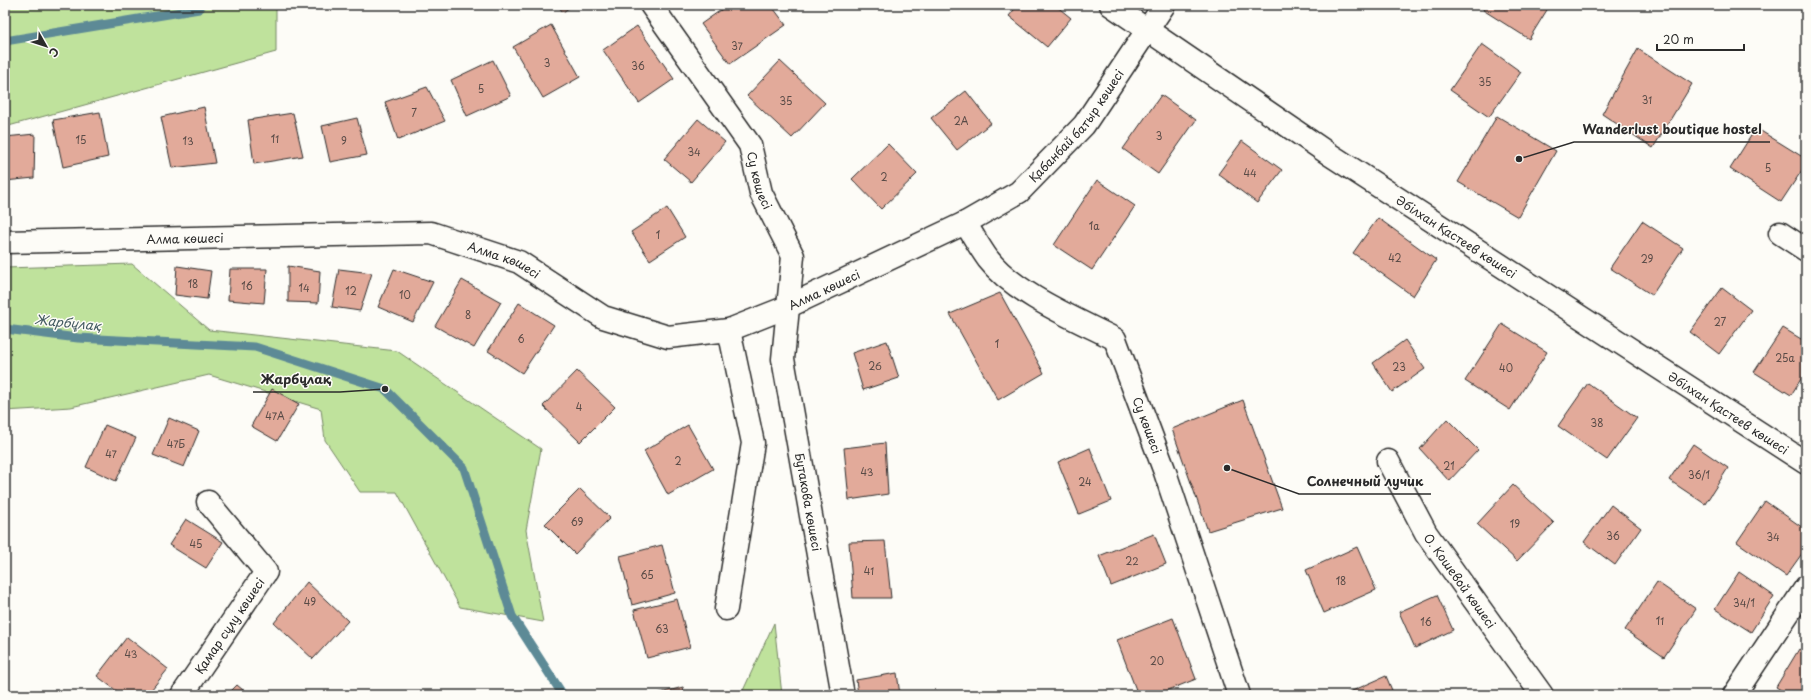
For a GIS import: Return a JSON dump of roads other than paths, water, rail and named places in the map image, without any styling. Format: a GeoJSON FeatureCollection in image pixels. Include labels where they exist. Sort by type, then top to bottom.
{"type":"FeatureCollection","features":[{"type":"Feature","properties":{"kind":"street","name":"Су көшесі"},"geometry":{"type":"LineString","coordinates":[[651,5],[750,145],[761,193],[793,256],[787,307]]}},
{"type":"Feature","properties":{"kind":"street","name":"Әбілхан Қастеев көшесі"},"geometry":{"type":"LineString","coordinates":[[1111,5],[1330,154],[1806,463]]}},
{"type":"Feature","properties":{"kind":"street","name":"Қабанбай батыр көшесі"},"geometry":{"type":"LineString","coordinates":[[965,223],[1019,192],[1084,125],[1164,5]]}},
{"type":"Feature","properties":{"kind":"street","name":"Су көшесі"},"geometry":{"type":"LineString","coordinates":[[965,223],[988,260],[1005,276],[1026,292],[1115,339],[1165,472],[1239,695]]}},
{"type":"Feature","properties":{"kind":"street","name":"Алма көшесі"},"geometry":{"type":"LineString","coordinates":[[5,242],[431,234],[519,262],[603,317],[668,337],[728,330],[787,307],[965,223]]}},
{"type":"Feature","properties":{"kind":"street"},"geometry":{"type":"LineString","coordinates":[[1780,233],[1806,250]]}},
{"type":"Feature","properties":{"kind":"street","name":"Бутакова көшесі"},"geometry":{"type":"LineString","coordinates":[[787,307],[783,359],[843,695]]}},
{"type":"Feature","properties":{"kind":"street"},"geometry":{"type":"LineString","coordinates":[[726,609],[753,443],[728,330]]}},
{"type":"Feature","properties":{"kind":"street","name":"О. Кошевой көшесі"},"geometry":{"type":"LineString","coordinates":[[1388,461],[1426,533],[1542,695]]}},
{"type":"Feature","properties":{"kind":"street","name":"Қамар сұлу көшесі"},"geometry":{"type":"LineString","coordinates":[[182,695],[266,572],[208,502]]}},
{"type":"Feature","properties":{"kind":"street"},"geometry":{"type":"LineString","coordinates":[[1734,695],[1806,587]]}},
{"type":"Feature","properties":{"kind":"waterway","name":"Жарбұлақ"},"geometry":{"type":"LineString","coordinates":[[5,41],[199,9],[201,5]]}},
{"type":"Feature","properties":{"kind":"waterway","name":"Жарбұлақ"},"geometry":{"type":"LineString","coordinates":[[5,329],[78,338],[255,347],[385,389],[464,468],[512,616],[563,695]]}},
{"type":"Feature","properties":{"kind":"place","name":"Wanderlust boutique hostel"},"geometry":{"type":"Point","coordinates":[1519,159]}},
{"type":"Feature","properties":{"kind":"place","name":"Жарбұлақ"},"geometry":{"type":"Point","coordinates":[385,389]}},
{"type":"Feature","properties":{"kind":"place","name":"Солнечный лучик"},"geometry":{"type":"Point","coordinates":[1227,468]}}]}
